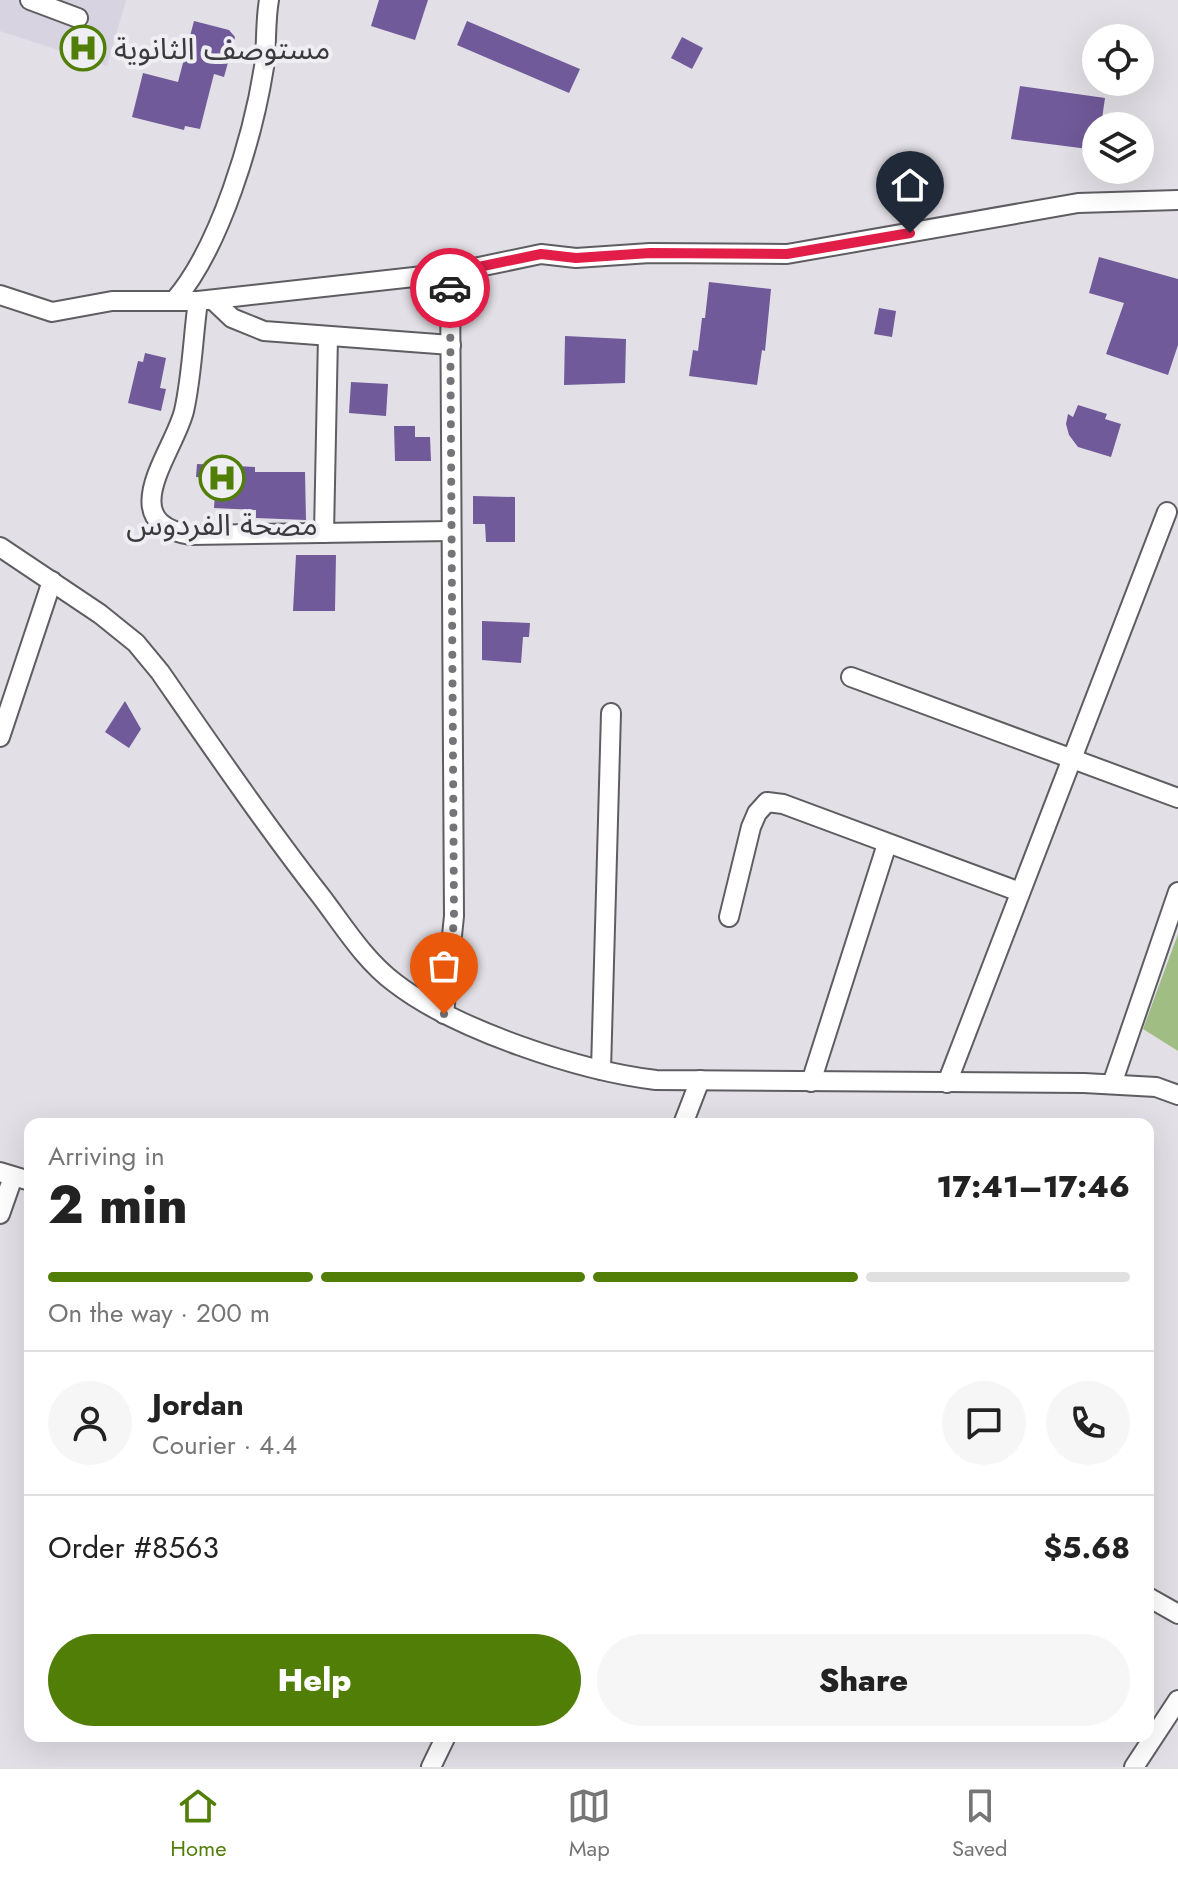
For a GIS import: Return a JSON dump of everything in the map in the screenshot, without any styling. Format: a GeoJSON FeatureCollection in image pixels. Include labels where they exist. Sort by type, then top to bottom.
{"type":"FeatureCollection","features":[{"type":"Feature","properties":{"kind":"street"},"geometry":{"type":"LineString","coordinates":[[30,0],[78,18]]}},
{"type":"Feature","properties":{"kind":"street"},"geometry":{"type":"LineString","coordinates":[[174,301],[201,264],[243,152],[263,70],[269,0]]}},
{"type":"Feature","properties":{"kind":"street"},"geometry":{"type":"LineString","coordinates":[[0,295],[52,312],[112,301],[205,301],[450,273],[541,254],[576,258],[650,253],[787,254],[1078,203],[1178,200]]}},
{"type":"Feature","properties":{"kind":"street"},"geometry":{"type":"LineString","coordinates":[[444,1014],[454,916],[450,273]]}},
{"type":"Feature","properties":{"kind":"street"},"geometry":{"type":"LineString","coordinates":[[205,301],[254,329],[451,345]]}},
{"type":"Feature","properties":{"kind":"street"},"geometry":{"type":"LineString","coordinates":[[205,301],[184,411],[152,491],[152,509],[157,521],[175,532],[191,535],[451,531]]}},
{"type":"Feature","properties":{"kind":"street"},"geometry":{"type":"LineString","coordinates":[[324,533],[328,336]]}},
{"type":"Feature","properties":{"kind":"street"},"geometry":{"type":"LineString","coordinates":[[947,1083],[1167,512]]}},
{"type":"Feature","properties":{"kind":"street"},"geometry":{"type":"LineString","coordinates":[[0,547],[136,643],[160,672],[298,867],[377,969],[395,984],[444,1014],[503,1038],[601,1070],[656,1080],[1112,1084],[1156,1087],[1178,1095]]}},
{"type":"Feature","properties":{"kind":"street"},"geometry":{"type":"LineString","coordinates":[[0,737],[52,581]]}},
{"type":"Feature","properties":{"kind":"street"},"geometry":{"type":"LineString","coordinates":[[851,677],[1178,798]]}},
{"type":"Feature","properties":{"kind":"street"},"geometry":{"type":"LineString","coordinates":[[601,1070],[611,713]]}},
{"type":"Feature","properties":{"kind":"street"},"geometry":{"type":"LineString","coordinates":[[729,917],[751,827],[757,813],[767,802],[783,804],[1020,892]]}},
{"type":"Feature","properties":{"kind":"street"},"geometry":{"type":"LineString","coordinates":[[811,1082],[887,844]]}},
{"type":"Feature","properties":{"kind":"street"},"geometry":{"type":"LineString","coordinates":[[1112,1084],[1178,892]]}},
{"type":"Feature","properties":{"kind":"street"},"geometry":{"type":"LineString","coordinates":[[685,1118],[700,1080]]}},
{"type":"Feature","properties":{"kind":"street"},"geometry":{"type":"LineString","coordinates":[[0,1214],[14,1176]]}},
{"type":"Feature","properties":{"kind":"street"},"geometry":{"type":"LineString","coordinates":[[1154,1600],[1178,1614]]}},
{"type":"Feature","properties":{"kind":"street"},"geometry":{"type":"LineString","coordinates":[[1154,1737],[1178,1700]]}},
{"type":"Feature","properties":{"kind":"street"},"geometry":{"type":"LineString","coordinates":[[431,1767],[443,1742]]}},
{"type":"Feature","properties":{"kind":"street"},"geometry":{"type":"LineString","coordinates":[[1134,1767],[1150,1742]]}},
{"type":"Feature","properties":{"kind":"shaded area","name":"مستوصف الثانوية"},"geometry":{"type":"Polygon","coordinates":[[[0,0],[126,0],[107,66],[0,31],[0,0]]]}},
{"type":"Feature","properties":{"kind":"green space"},"geometry":{"type":"Polygon","coordinates":[[[1178,934],[1178,1051],[1143,1029],[1178,934]]]}},
{"type":"Feature","properties":{"kind":"building"},"geometry":{"type":"Polygon","coordinates":[[[379,0],[428,0],[415,40],[371,26],[379,0]]]}},
{"type":"Feature","properties":{"kind":"building"},"geometry":{"type":"Polygon","coordinates":[[[194,21],[229,30],[235,37],[224,77],[214,74],[200,129],[185,126],[184,130],[132,117],[143,73],[178,82],[194,21]]]}},
{"type":"Feature","properties":{"kind":"building"},"geometry":{"type":"Polygon","coordinates":[[[467,21],[580,69],[569,93],[457,45],[467,21]]]}},
{"type":"Feature","properties":{"kind":"building"},"geometry":{"type":"Polygon","coordinates":[[[682,37],[703,48],[692,69],[671,58],[682,37]]]}},
{"type":"Feature","properties":{"kind":"building"},"geometry":{"type":"Polygon","coordinates":[[[1020,86],[1105,98],[1103,112],[1082,112],[1082,148],[1011,139],[1020,86]]]}},
{"type":"Feature","properties":{"kind":"building"},"geometry":{"type":"Polygon","coordinates":[[[1099,257],[1178,279],[1178,345],[1168,375],[1106,354],[1124,303],[1089,293],[1099,257]]]}},
{"type":"Feature","properties":{"kind":"building"},"geometry":{"type":"Polygon","coordinates":[[[709,282],[771,289],[765,351],[762,350],[757,385],[689,376],[693,350],[698,351],[709,282]]]}},
{"type":"Feature","properties":{"kind":"building"},"geometry":{"type":"Polygon","coordinates":[[[879,308],[896,311],[892,337],[874,334],[879,308]]]}},
{"type":"Feature","properties":{"kind":"building"},"geometry":{"type":"Polygon","coordinates":[[[565,336],[626,339],[625,383],[564,385],[565,336]]]}},
{"type":"Feature","properties":{"kind":"building"},"geometry":{"type":"Polygon","coordinates":[[[145,353],[166,358],[160,388],[166,389],[161,411],[128,403],[138,361],[143,362],[145,353]]]}},
{"type":"Feature","properties":{"kind":"building"},"geometry":{"type":"Polygon","coordinates":[[[351,382],[388,384],[386,416],[349,413],[351,382]]]}},
{"type":"Feature","properties":{"kind":"building"},"geometry":{"type":"Polygon","coordinates":[[[1078,405],[1107,414],[1105,419],[1121,424],[1111,457],[1078,447],[1069,435],[1066,424],[1068,414],[1073,417],[1078,405]]]}},
{"type":"Feature","properties":{"kind":"building"},"geometry":{"type":"Polygon","coordinates":[[[394,426],[415,426],[415,437],[430,437],[431,461],[395,461],[394,426]]]}},
{"type":"Feature","properties":{"kind":"building"},"geometry":{"type":"Polygon","coordinates":[[[197,464],[255,467],[255,472],[305,472],[306,520],[256,518],[256,510],[214,508],[216,478],[196,477],[197,464]]]}},
{"type":"Feature","properties":{"kind":"building"},"geometry":{"type":"Polygon","coordinates":[[[473,496],[515,497],[515,542],[486,542],[485,524],[473,524],[473,496]]]}},
{"type":"Feature","properties":{"kind":"building"},"geometry":{"type":"Polygon","coordinates":[[[296,555],[336,555],[335,611],[293,611],[296,555]]]}},
{"type":"Feature","properties":{"kind":"building"},"geometry":{"type":"Polygon","coordinates":[[[482,621],[530,623],[529,637],[523,637],[521,663],[482,660],[482,621]]]}},
{"type":"Feature","properties":{"kind":"building"},"geometry":{"type":"Polygon","coordinates":[[[125,701],[141,729],[129,748],[105,732],[125,701]]]}},
{"type":"Feature","properties":{"kind":"way so far"},"geometry":{"type":"LineString","coordinates":[[444,1014],[454,916],[450,288]]}},
{"type":"Feature","properties":{"kind":"place","name":"مستوصف الثانوية"},"geometry":{"type":"Point","coordinates":[83,48]}},
{"type":"Feature","properties":{"kind":"place","name":"مصحة الفردوس"},"geometry":{"type":"Point","coordinates":[222,478]}},
{"type":"Feature","properties":{"kind":"route"},"geometry":{"type":"LineString","coordinates":[[450,288],[450,273],[541,254],[576,258],[650,253],[787,254],[910,233]]}}]}
